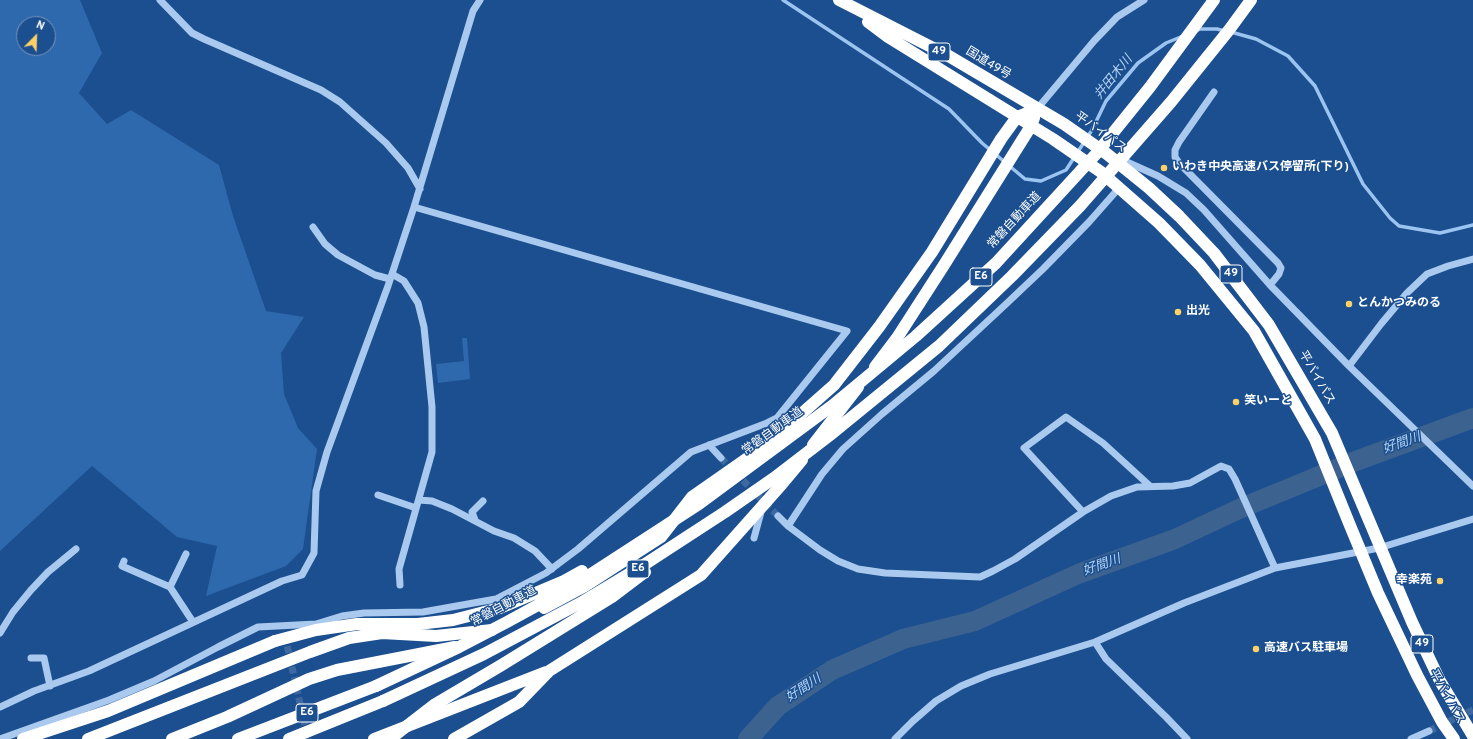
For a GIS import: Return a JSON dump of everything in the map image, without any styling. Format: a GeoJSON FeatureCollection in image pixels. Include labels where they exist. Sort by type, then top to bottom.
{"type":"FeatureCollection","features":[{"type":"Feature","properties":{"kind":"highway","name":"国道49号"},"geometry":{"type":"LineString","coordinates":[[839,0],[947,55],[1037,109]]}},
{"type":"Feature","properties":{"kind":"highway","name":"国道49号"},"geometry":{"type":"LineString","coordinates":[[839,0],[888,37],[1017,117]]}},
{"type":"Feature","properties":{"kind":"highway","name":"常磐自動車道"},"geometry":{"type":"LineString","coordinates":[[238,739],[376,686],[422,665],[507,622],[571,587],[699,504],[833,406],[916,336],[996,263],[1096,154],[1150,87],[1214,0]]}},
{"type":"Feature","properties":{"kind":"highway","name":"E6"},"geometry":{"type":"LineString","coordinates":[[289,739],[383,701],[484,654],[584,601],[639,568],[725,512],[774,478],[830,435],[939,346],[1012,276],[1080,206],[1171,102],[1229,30],[1251,0]]}},
{"type":"Feature","properties":{"kind":"highway"},"geometry":{"type":"LineString","coordinates":[[172,739],[227,717],[309,679],[336,670],[482,642],[505,628],[585,586],[661,537],[692,497],[765,446],[834,385],[879,327],[932,252],[1001,139],[1017,117],[1037,109]]}},
{"type":"Feature","properties":{"kind":"highway"},"geometry":{"type":"LineString","coordinates":[[374,739],[549,671],[701,575],[782,484],[897,338],[1031,126],[1037,109]]}},
{"type":"Feature","properties":{"kind":"highway","name":"平バイパス"},"geometry":{"type":"LineString","coordinates":[[1037,109],[1064,124],[1107,154],[1149,188],[1179,216],[1214,253],[1269,324],[1332,433],[1379,548],[1412,622],[1440,681],[1473,736]]}},
{"type":"Feature","properties":{"kind":"highway","name":"平バイパス"},"geometry":{"type":"LineString","coordinates":[[1017,117],[1053,139],[1101,172],[1159,223],[1200,265],[1254,331],[1315,438],[1361,552],[1417,675],[1442,722],[1454,739]]}},
{"type":"Feature","properties":{"kind":"highway"},"geometry":{"type":"LineString","coordinates":[[390,739],[434,705],[612,597],[725,512]]}},
{"type":"Feature","properties":{"kind":"highway"},"geometry":{"type":"LineString","coordinates":[[23,739],[108,711],[275,641],[316,630],[357,624],[418,624],[453,620],[500,608],[564,580],[647,537]]}},
{"type":"Feature","properties":{"kind":"highway"},"geometry":{"type":"LineString","coordinates":[[88,739],[349,638],[382,633],[436,636],[505,628]]}},
{"type":"Feature","properties":{"kind":"highway"},"geometry":{"type":"LineString","coordinates":[[454,739],[519,702],[549,671]]}},
{"type":"Feature","properties":{"kind":"street"},"geometry":{"type":"LineString","coordinates":[[160,0],[192,33],[321,90],[340,102],[386,143],[408,168],[420,189]]}},
{"type":"Feature","properties":{"kind":"street"},"geometry":{"type":"LineString","coordinates":[[0,707],[89,671],[282,581],[302,576],[314,553],[316,491],[326,452],[391,276],[420,189],[473,11],[480,0]]}},
{"type":"Feature","properties":{"kind":"street"},"geometry":{"type":"LineString","coordinates":[[1037,109],[1094,41],[1117,17],[1144,0]]}},
{"type":"Feature","properties":{"kind":"street"},"geometry":{"type":"LineString","coordinates":[[1214,92],[1178,142],[1175,150],[1175,157],[1179,163],[1278,263],[1281,268],[1279,274],[1270,285]]}},
{"type":"Feature","properties":{"kind":"street"},"geometry":{"type":"LineString","coordinates":[[1107,154],[1145,170],[1186,193],[1204,210],[1270,285],[1349,366],[1471,484]]}},
{"type":"Feature","properties":{"kind":"street"},"geometry":{"type":"LineString","coordinates":[[788,526],[822,474],[843,449],[934,371],[1011,300],[1089,222],[1119,188]]}},
{"type":"Feature","properties":{"kind":"street"},"geometry":{"type":"LineString","coordinates":[[0,739],[109,700],[154,681],[258,627],[316,624],[342,616],[364,613],[423,612],[496,599],[552,569],[578,549],[691,452],[777,418],[847,331],[414,207]]}},
{"type":"Feature","properties":{"kind":"street"},"geometry":{"type":"LineString","coordinates":[[313,226],[325,244],[338,255],[375,275],[391,276],[404,280],[418,303],[424,327],[432,407],[432,452],[399,569],[400,584]]}},
{"type":"Feature","properties":{"kind":"street"},"geometry":{"type":"LineString","coordinates":[[1349,366],[1407,293],[1428,274],[1448,266],[1473,259]]}},
{"type":"Feature","properties":{"kind":"street"},"geometry":{"type":"LineString","coordinates":[[1083,512],[1024,448],[1066,417],[1103,443],[1150,486]]}},
{"type":"Feature","properties":{"kind":"street"},"geometry":{"type":"LineString","coordinates":[[709,445],[721,458]]}},
{"type":"Feature","properties":{"kind":"street"},"geometry":{"type":"LineString","coordinates":[[778,516],[788,526],[820,550],[838,561],[858,569],[885,573],[980,576],[1016,559],[1083,512],[1111,496],[1137,487],[1173,486],[1190,483],[1221,466],[1229,469],[1235,479],[1275,568]]}},
{"type":"Feature","properties":{"kind":"street"},"geometry":{"type":"LineString","coordinates":[[378,494],[416,508]]}},
{"type":"Feature","properties":{"kind":"street"},"geometry":{"type":"LineString","coordinates":[[419,500],[432,501],[452,508],[494,531],[514,538],[535,551],[552,569]]}},
{"type":"Feature","properties":{"kind":"street"},"geometry":{"type":"LineString","coordinates":[[475,520],[472,512],[483,502]]}},
{"type":"Feature","properties":{"kind":"street"},"geometry":{"type":"LineString","coordinates":[[754,538],[762,508]]}},
{"type":"Feature","properties":{"kind":"street"},"geometry":{"type":"LineString","coordinates":[[895,739],[936,701],[961,686],[990,674],[1095,642],[1184,603],[1275,568],[1379,548],[1473,519]]}},
{"type":"Feature","properties":{"kind":"street"},"geometry":{"type":"LineString","coordinates":[[0,634],[30,590],[48,572],[76,549]]}},
{"type":"Feature","properties":{"kind":"street"},"geometry":{"type":"LineString","coordinates":[[170,587],[186,554]]}},
{"type":"Feature","properties":{"kind":"street"},"geometry":{"type":"LineString","coordinates":[[124,561],[122,566],[170,587],[193,622]]}},
{"type":"Feature","properties":{"kind":"street"},"geometry":{"type":"LineString","coordinates":[[283,625],[285,633]]}},
{"type":"Feature","properties":{"kind":"street"},"geometry":{"type":"LineString","coordinates":[[1095,642],[1106,659],[1188,739]]}},
{"type":"Feature","properties":{"kind":"street"},"geometry":{"type":"LineString","coordinates":[[31,658],[44,658],[50,686]]}},
{"type":"Feature","properties":{"kind":"street"},"geometry":{"type":"LineString","coordinates":[[1411,739],[1429,730]]}},
{"type":"Feature","properties":{"kind":"shaded area"},"geometry":{"type":"Polygon","coordinates":[[[0,0],[80,0],[102,53],[79,93],[107,124],[131,110],[219,165],[233,216],[266,311],[304,317],[281,353],[284,394],[298,428],[317,449],[303,549],[286,566],[206,596],[217,546],[177,537],[92,466],[0,551],[0,0]]]}},
{"type":"Feature","properties":{"kind":"shaded area"},"geometry":{"type":"Polygon","coordinates":[[[462,338],[467,338],[470,379],[438,383],[436,364],[464,361],[462,338]]]}},
{"type":"Feature","properties":{"kind":"waterway","name":"井田木川"},"geometry":{"type":"LineString","coordinates":[[783,0],[949,109],[982,143],[1025,179],[1041,181],[1066,170],[1092,130],[1106,101],[1138,63],[1166,43],[1183,36]]}},
{"type":"Feature","properties":{"kind":"waterway","name":"井田木川"},"geometry":{"type":"LineString","coordinates":[[1196,31],[1200,29],[1217,29],[1225,31]]}},
{"type":"Feature","properties":{"kind":"waterway","name":"井田木川"},"geometry":{"type":"LineString","coordinates":[[1231,32],[1256,39],[1288,56],[1315,86],[1363,184],[1390,218],[1399,226],[1440,233],[1473,225]]}},
{"type":"Feature","properties":{"kind":"waterway","name":"好間川"},"geometry":{"type":"LineString","coordinates":[[748,739],[778,706],[832,670],[903,639],[975,621],[1078,574],[1175,539],[1239,509],[1353,462],[1473,418]]}},
{"type":"Feature","properties":{"kind":"tunnel"},"geometry":{"type":"LineString","coordinates":[[721,458],[778,516]]}},
{"type":"Feature","properties":{"kind":"tunnel"},"geometry":{"type":"LineString","coordinates":[[285,636],[308,739]]}},
{"type":"Feature","properties":{"kind":"tunnel"},"geometry":{"type":"LineString","coordinates":[[1429,731],[1473,710]]}},
{"type":"Feature","properties":{"kind":"place","name":"いわき中央高速バス停留所(下り)"},"geometry":{"type":"Point","coordinates":[1164,168]}},
{"type":"Feature","properties":{"kind":"place","name":"とんかつみのる"},"geometry":{"type":"Point","coordinates":[1349,304]}},
{"type":"Feature","properties":{"kind":"place","name":"出光"},"geometry":{"type":"Point","coordinates":[1178,312]}},
{"type":"Feature","properties":{"kind":"place","name":"笑いーと"},"geometry":{"type":"Point","coordinates":[1236,402]}},
{"type":"Feature","properties":{"kind":"place","name":"幸楽苑"},"geometry":{"type":"Point","coordinates":[1440,581]}},
{"type":"Feature","properties":{"kind":"place","name":"高速バス駐車場"},"geometry":{"type":"Point","coordinates":[1256,649]}}]}
